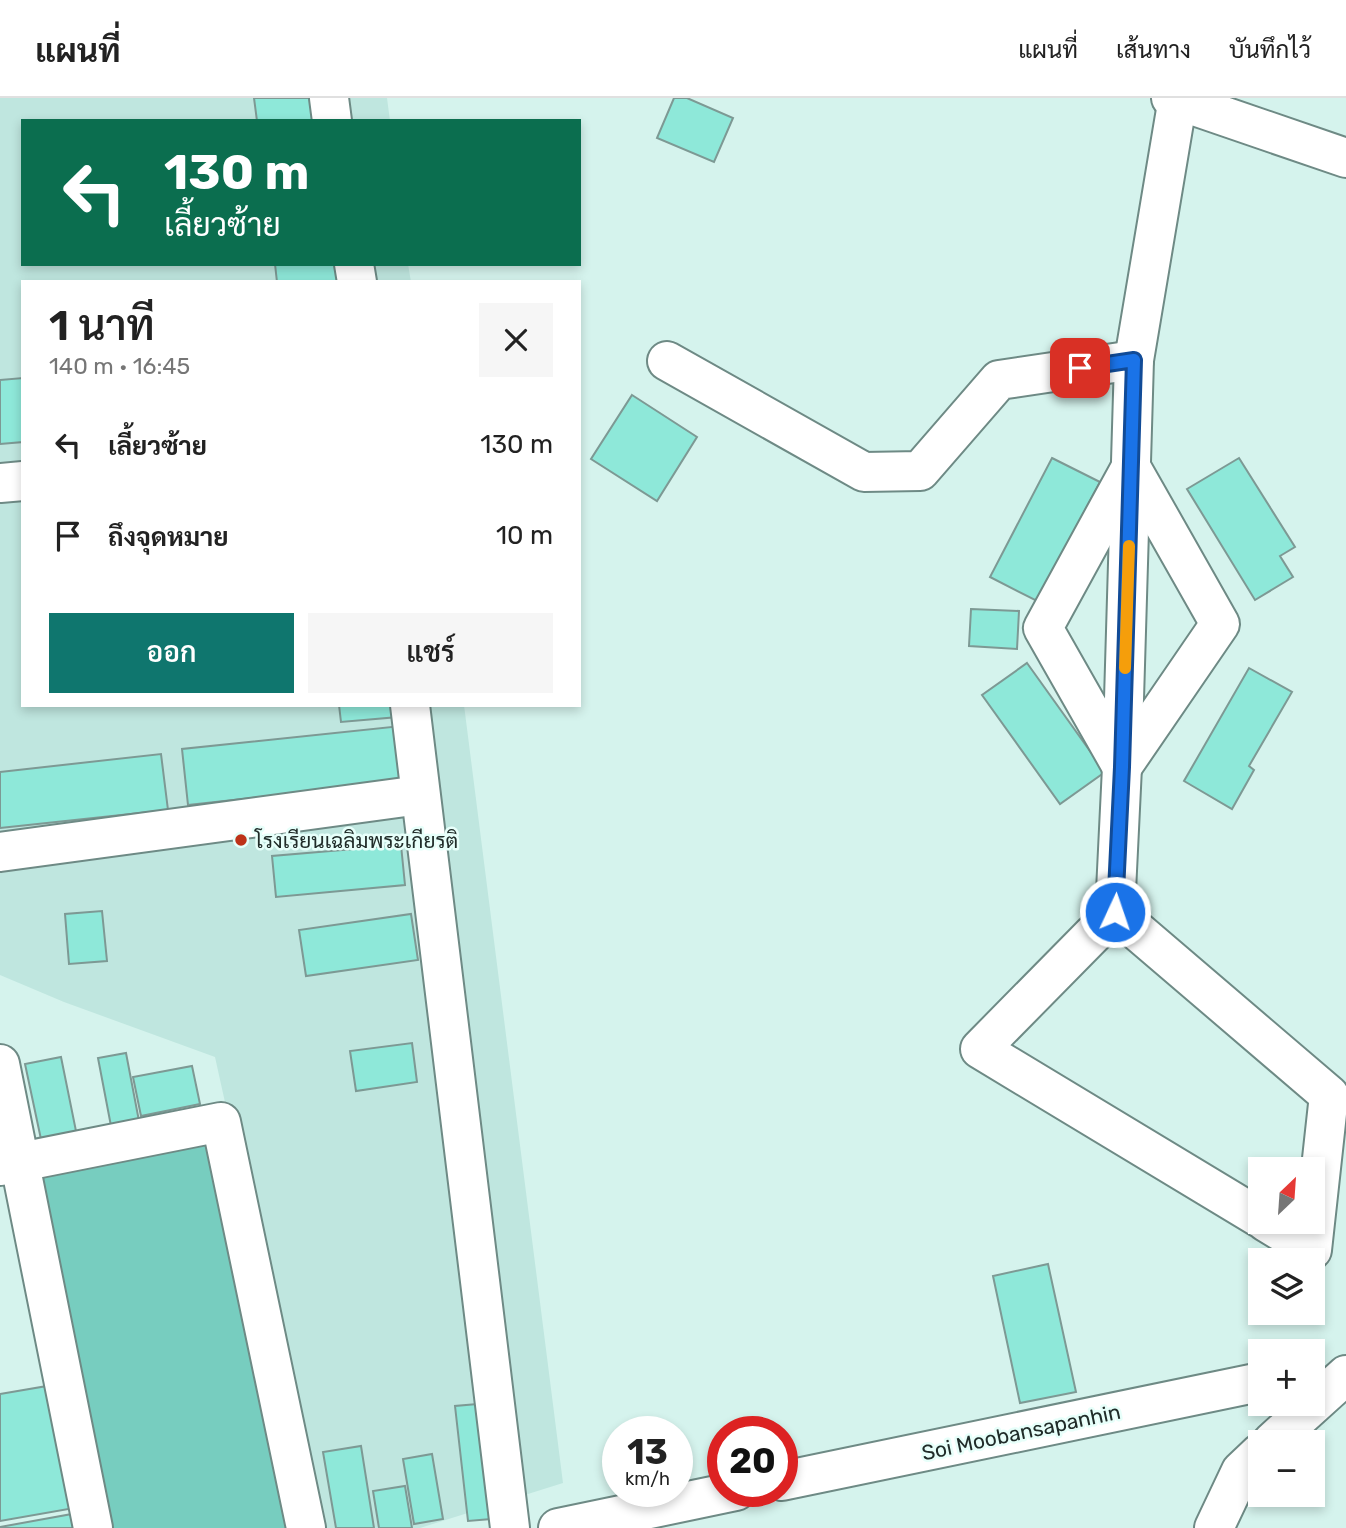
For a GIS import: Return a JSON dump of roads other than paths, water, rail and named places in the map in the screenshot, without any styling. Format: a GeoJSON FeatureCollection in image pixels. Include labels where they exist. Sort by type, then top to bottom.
{"type":"FeatureCollection","features":[{"type":"Feature","properties":{"kind":"street"},"geometry":{"type":"LineString","coordinates":[[329,98],[332,119]]}},
{"type":"Feature","properties":{"kind":"street"},"geometry":{"type":"LineString","coordinates":[[1248,1211],[981,1049],[1115,912],[1134,360],[1175,99],[1346,158]]}},
{"type":"Feature","properties":{"kind":"street"},"geometry":{"type":"LineString","coordinates":[[667,361],[864,472],[920,471],[999,380],[1134,360]]}},
{"type":"Feature","properties":{"kind":"street"},"geometry":{"type":"LineString","coordinates":[[1122,767],[1043,628],[1131,467]]}},
{"type":"Feature","properties":{"kind":"street"},"geometry":{"type":"LineString","coordinates":[[1122,767],[1220,624],[1131,467]]}},
{"type":"Feature","properties":{"kind":"street"},"geometry":{"type":"LineString","coordinates":[[0,483],[21,481]]}},
{"type":"Feature","properties":{"kind":"street"},"geometry":{"type":"LineString","coordinates":[[410,707],[510,1528]]}},
{"type":"Feature","properties":{"kind":"street"},"geometry":{"type":"LineString","coordinates":[[0,852],[419,795]]}},
{"type":"Feature","properties":{"kind":"street"},"geometry":{"type":"LineString","coordinates":[[1115,912],[1329,1095],[1322,1157]]}},
{"type":"Feature","properties":{"kind":"street"},"geometry":{"type":"LineString","coordinates":[[0,1064],[10,1164],[93,1528]]}},
{"type":"Feature","properties":{"kind":"street"},"geometry":{"type":"LineString","coordinates":[[10,1164],[221,1122],[306,1528]]}},
{"type":"Feature","properties":{"kind":"street"},"geometry":{"type":"LineString","coordinates":[[1285,1234],[1312,1250],[1314,1234]]}},
{"type":"Feature","properties":{"kind":"street"},"geometry":{"type":"LineString","coordinates":[[1325,1368],[1346,1364]]}},
{"type":"Feature","properties":{"kind":"street"},"geometry":{"type":"LineString","coordinates":[[1285,1430],[1346,1375]]}},
{"type":"Feature","properties":{"kind":"street","name":"Soi Moobansapanhin"},"geometry":{"type":"LineString","coordinates":[[798,1478],[1248,1384]]}},
{"type":"Feature","properties":{"kind":"street"},"geometry":{"type":"LineString","coordinates":[[1214,1528],[1241,1471],[1248,1464]]}},
{"type":"Feature","properties":{"kind":"street"},"geometry":{"type":"LineString","coordinates":[[558,1528],[707,1497]]}},
{"type":"Feature","properties":{"kind":"place","name":"โรงเรียนเฉลิมพระเกียรติ"},"geometry":{"type":"Point","coordinates":[241,840]}}]}
